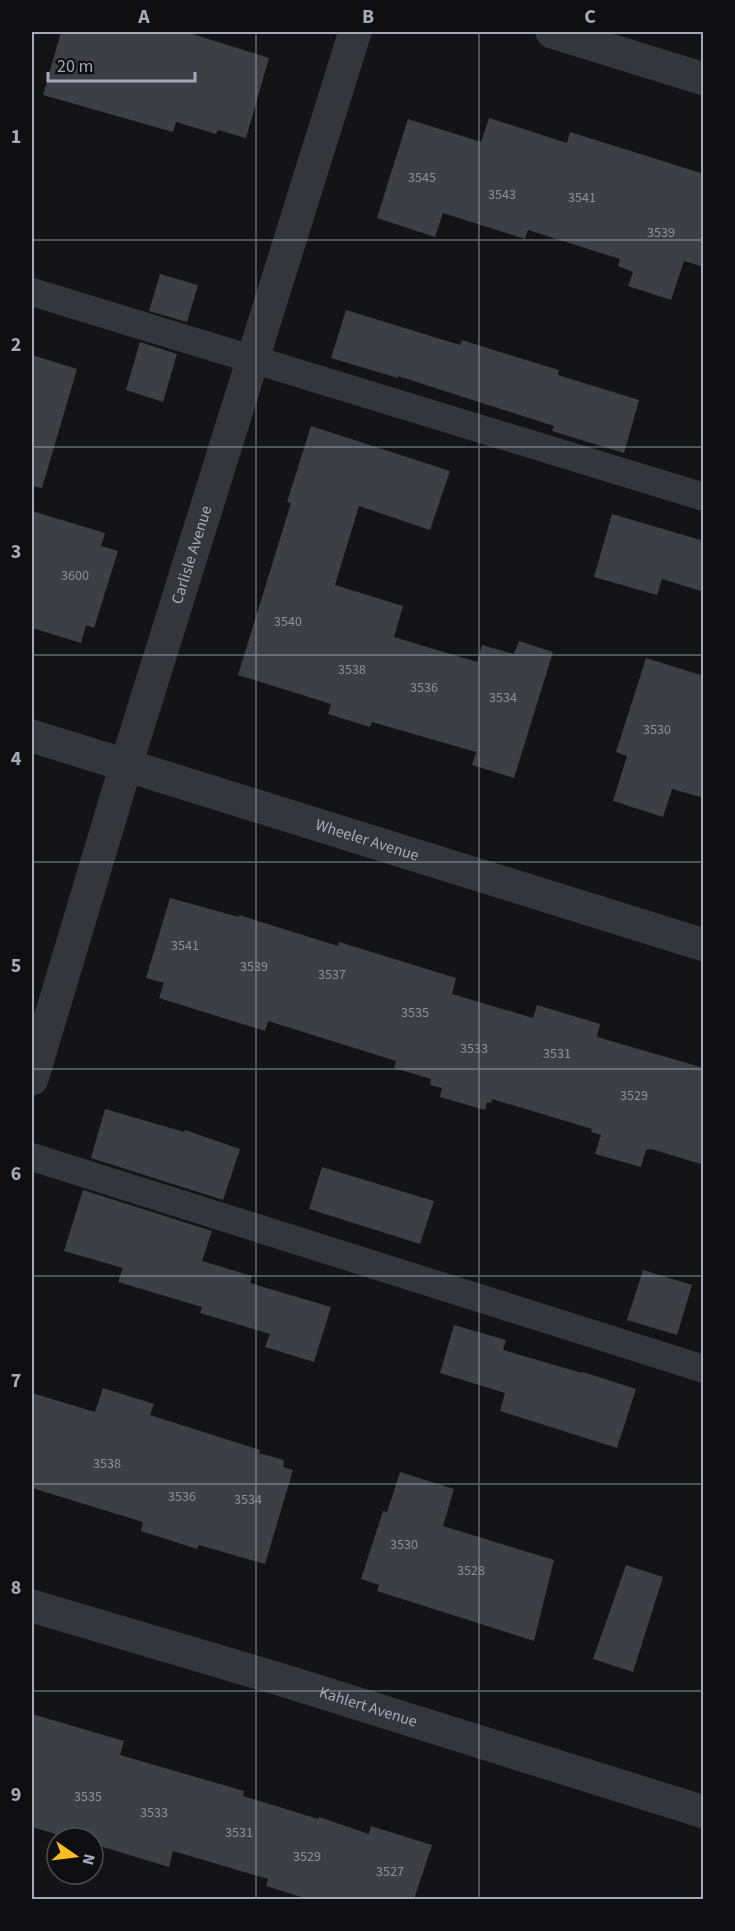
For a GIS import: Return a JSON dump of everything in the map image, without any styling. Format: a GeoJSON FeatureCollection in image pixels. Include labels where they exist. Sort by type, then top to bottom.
{"type":"FeatureCollection","features":[{"type":"Feature","properties":{"kind":"street","name":"Carlisle Avenue"},"geometry":{"type":"LineString","coordinates":[[32,1079],[126,765],[355,32]]}},
{"type":"Feature","properties":{"kind":"street"},"geometry":{"type":"LineString","coordinates":[[552,32],[704,79]]}},
{"type":"Feature","properties":{"kind":"street","name":"Wheeler Avenue"},"geometry":{"type":"LineString","coordinates":[[32,736],[704,945]]}},
{"type":"Feature","properties":{"kind":"street","name":"Kahlert Avenue"},"geometry":{"type":"LineString","coordinates":[[32,1606],[279,1679],[704,1812]]}},
{"type":"Feature","properties":{"kind":"lane"},"geometry":{"type":"LineString","coordinates":[[32,292],[704,497]]}},
{"type":"Feature","properties":{"kind":"lane"},"geometry":{"type":"LineString","coordinates":[[32,1157],[704,1369]]}},
{"type":"Feature","properties":{"kind":"building"},"geometry":{"type":"Polygon","coordinates":[[[61,32],[186,32],[269,58],[246,138],[218,130],[216,134],[176,122],[173,132],[43,95],[61,32]]]}},
{"type":"Feature","properties":{"kind":"building"},"geometry":{"type":"Polygon","coordinates":[[[489,118],[567,143],[570,132],[704,174],[704,267],[684,261],[671,300],[628,286],[633,272],[618,266],[620,259],[528,230],[525,239],[443,213],[435,237],[377,218],[408,119],[481,142],[489,118]]]}},
{"type":"Feature","properties":{"kind":"building"},"geometry":{"type":"Polygon","coordinates":[[[160,274],[198,285],[187,322],[149,311],[160,274]]]}},
{"type":"Feature","properties":{"kind":"building"},"geometry":{"type":"Polygon","coordinates":[[[346,310],[460,345],[462,340],[559,370],[558,375],[639,400],[624,453],[552,431],[554,426],[398,376],[398,378],[331,358],[346,310]]]}},
{"type":"Feature","properties":{"kind":"building"},"geometry":{"type":"Polygon","coordinates":[[[140,342],[177,354],[163,402],[126,390],[140,342]]]}},
{"type":"Feature","properties":{"kind":"building"},"geometry":{"type":"Polygon","coordinates":[[[32,355],[77,369],[42,488],[32,486],[32,355]]]}},
{"type":"Feature","properties":{"kind":"building"},"geometry":{"type":"Polygon","coordinates":[[[311,426],[450,471],[430,530],[359,506],[335,585],[403,606],[394,637],[477,662],[482,645],[514,654],[519,641],[553,652],[514,778],[472,765],[476,752],[372,722],[370,727],[328,714],[331,704],[238,675],[291,503],[287,502],[311,426]]]}},
{"type":"Feature","properties":{"kind":"building"},"geometry":{"type":"Polygon","coordinates":[[[32,511],[105,533],[101,546],[118,551],[94,628],[86,625],[81,643],[32,628],[32,511]]]}},
{"type":"Feature","properties":{"kind":"building"},"geometry":{"type":"Polygon","coordinates":[[[612,514],[704,541],[704,592],[662,579],[657,595],[594,577],[612,514]]]}},
{"type":"Feature","properties":{"kind":"building"},"geometry":{"type":"Polygon","coordinates":[[[646,658],[704,676],[704,798],[672,789],[663,817],[613,801],[627,756],[616,752],[646,658]]]}},
{"type":"Feature","properties":{"kind":"building"},"geometry":{"type":"Polygon","coordinates":[[[170,898],[239,917],[239,915],[338,946],[339,942],[456,978],[452,994],[533,1018],[537,1005],[600,1024],[597,1037],[704,1068],[704,1165],[651,1149],[646,1150],[641,1167],[595,1154],[601,1135],[591,1132],[592,1129],[492,1099],[491,1103],[487,1102],[485,1110],[440,1097],[442,1088],[430,1085],[431,1079],[394,1068],[396,1061],[268,1021],[265,1031],[159,998],[164,983],[146,978],[170,898]]]}},
{"type":"Feature","properties":{"kind":"building"},"geometry":{"type":"Polygon","coordinates":[[[105,1109],[184,1132],[185,1130],[240,1149],[223,1200],[91,1158],[105,1109]]]}},
{"type":"Feature","properties":{"kind":"building"},"geometry":{"type":"Polygon","coordinates":[[[322,1167],[434,1201],[420,1244],[309,1209],[322,1167]]]}},
{"type":"Feature","properties":{"kind":"building"},"geometry":{"type":"Polygon","coordinates":[[[83,1190],[212,1231],[202,1261],[252,1276],[250,1283],[331,1307],[314,1362],[265,1347],[270,1334],[200,1313],[202,1307],[118,1282],[123,1268],[64,1251],[83,1190]]]}},
{"type":"Feature","properties":{"kind":"building"},"geometry":{"type":"Polygon","coordinates":[[[643,1270],[692,1285],[677,1335],[627,1320],[643,1270]]]}},
{"type":"Feature","properties":{"kind":"building"},"geometry":{"type":"Polygon","coordinates":[[[454,1325],[506,1340],[503,1350],[636,1389],[617,1448],[500,1411],[505,1393],[440,1373],[454,1325]]]}},
{"type":"Feature","properties":{"kind":"building"},"geometry":{"type":"Polygon","coordinates":[[[103,1388],[154,1404],[150,1415],[260,1450],[259,1453],[284,1460],[283,1467],[293,1470],[265,1564],[199,1545],[197,1549],[141,1531],[143,1522],[32,1488],[32,1393],[95,1412],[103,1388]]]}},
{"type":"Feature","properties":{"kind":"building"},"geometry":{"type":"Polygon","coordinates":[[[400,1472],[454,1489],[443,1526],[554,1560],[534,1641],[377,1591],[379,1585],[361,1579],[383,1511],[387,1512],[400,1472]]]}},
{"type":"Feature","properties":{"kind":"building"},"geometry":{"type":"Polygon","coordinates":[[[626,1565],[663,1577],[633,1672],[593,1659],[626,1565]]]}},
{"type":"Feature","properties":{"kind":"building"},"geometry":{"type":"Polygon","coordinates":[[[32,1714],[124,1741],[120,1755],[244,1791],[243,1796],[318,1819],[319,1817],[369,1834],[371,1826],[432,1845],[414,1899],[308,1899],[266,1886],[268,1879],[173,1851],[169,1867],[105,1848],[105,1826],[45,1826],[45,1831],[32,1827],[32,1714]]]}}]}
